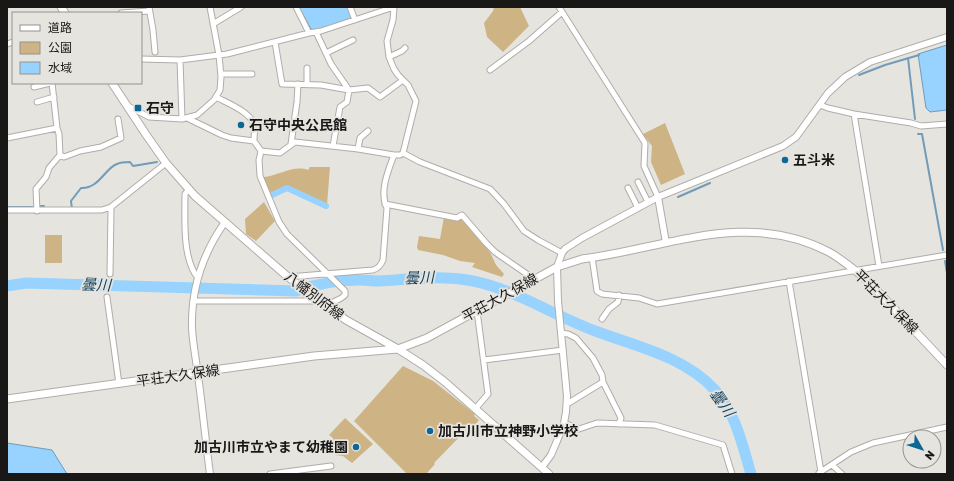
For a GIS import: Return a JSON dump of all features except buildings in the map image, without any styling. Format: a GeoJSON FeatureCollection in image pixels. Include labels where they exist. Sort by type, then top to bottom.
{"type":"FeatureCollection","features":[{"type":"Feature","properties":{"kind":"main road","name":"八幡別府線"},"geometry":{"type":"LineString","coordinates":[[113,84],[166,163],[189,189],[225,222],[288,277],[319,301],[346,320],[398,349],[440,378],[476,408],[549,474]]}},
{"type":"Feature","properties":{"kind":"main road","name":"平荘大久保線"},"geometry":{"type":"LineString","coordinates":[[7,399],[314,356],[398,349],[427,338],[556,267],[592,257],[733,232],[770,233],[810,244],[830,253],[855,270],[881,294],[947,365]]}},
{"type":"Feature","properties":{"kind":"street"},"geometry":{"type":"LineString","coordinates":[[127,105],[149,117],[184,118],[200,113],[216,97],[221,85],[221,74],[210,7]]}},
{"type":"Feature","properties":{"kind":"street"},"geometry":{"type":"LineString","coordinates":[[213,24],[241,7]]}},
{"type":"Feature","properties":{"kind":"street"},"geometry":{"type":"LineString","coordinates":[[296,7],[309,33]]}},
{"type":"Feature","properties":{"kind":"street"},"geometry":{"type":"LineString","coordinates":[[350,7],[355,20]]}},
{"type":"Feature","properties":{"kind":"street"},"geometry":{"type":"LineString","coordinates":[[142,59],[180,60],[219,55],[316,32],[394,7],[393,20],[387,41],[389,57],[394,69],[410,87],[416,101],[403,153]]}},
{"type":"Feature","properties":{"kind":"street"},"geometry":{"type":"LineString","coordinates":[[128,12],[149,9],[155,52]]}},
{"type":"Feature","properties":{"kind":"street"},"geometry":{"type":"LineString","coordinates":[[490,70],[529,41],[560,9],[645,143],[644,166],[658,197],[666,243]]}},
{"type":"Feature","properties":{"kind":"street"},"geometry":{"type":"LineString","coordinates":[[316,32],[331,64],[349,90],[347,102],[340,107],[333,146]]}},
{"type":"Feature","properties":{"kind":"street"},"geometry":{"type":"LineString","coordinates":[[542,468],[551,455],[564,423],[566,404],[556,267],[565,249],[582,238],[658,197],[783,146],[796,137],[835,85],[845,77],[865,64],[947,36]]}},
{"type":"Feature","properties":{"kind":"street"},"geometry":{"type":"LineString","coordinates":[[326,53],[353,40]]}},
{"type":"Feature","properties":{"kind":"street"},"geometry":{"type":"LineString","coordinates":[[275,42],[282,84],[321,84],[349,90],[368,88],[380,97],[403,80]]}},
{"type":"Feature","properties":{"kind":"street"},"geometry":{"type":"LineString","coordinates":[[389,57],[406,48]]}},
{"type":"Feature","properties":{"kind":"street"},"geometry":{"type":"LineString","coordinates":[[180,60],[184,118]]}},
{"type":"Feature","properties":{"kind":"street"},"geometry":{"type":"LineString","coordinates":[[307,68],[307,84]]}},
{"type":"Feature","properties":{"kind":"street"},"geometry":{"type":"LineString","coordinates":[[221,74],[252,74]]}},
{"type":"Feature","properties":{"kind":"street"},"geometry":{"type":"LineString","coordinates":[[34,87],[47,84]]}},
{"type":"Feature","properties":{"kind":"street"},"geometry":{"type":"LineString","coordinates":[[37,211],[36,189],[46,177],[49,168],[60,155],[59,134],[51,84]]}},
{"type":"Feature","properties":{"kind":"street"},"geometry":{"type":"LineString","coordinates":[[291,144],[298,84]]}},
{"type":"Feature","properties":{"kind":"street"},"geometry":{"type":"LineString","coordinates":[[37,102],[54,97]]}},
{"type":"Feature","properties":{"kind":"street"},"geometry":{"type":"LineString","coordinates":[[216,97],[235,106],[250,118],[254,125],[254,141],[261,151],[259,160],[260,176],[279,222],[287,234],[345,292],[346,295],[343,298],[330,303],[328,307]]}},
{"type":"Feature","properties":{"kind":"street"},"geometry":{"type":"LineString","coordinates":[[820,105],[854,114],[921,126],[947,124]]}},
{"type":"Feature","properties":{"kind":"street"},"geometry":{"type":"LineString","coordinates":[[854,114],[879,266]]}},
{"type":"Feature","properties":{"kind":"street"},"geometry":{"type":"LineString","coordinates":[[184,118],[231,138],[254,141]]}},
{"type":"Feature","properties":{"kind":"street"},"geometry":{"type":"LineString","coordinates":[[60,155],[64,157],[80,151],[101,147],[121,138],[118,119]]}},
{"type":"Feature","properties":{"kind":"street"},"geometry":{"type":"LineString","coordinates":[[7,138],[57,128]]}},
{"type":"Feature","properties":{"kind":"street"},"geometry":{"type":"LineString","coordinates":[[358,149],[360,138],[368,131]]}},
{"type":"Feature","properties":{"kind":"street"},"geometry":{"type":"LineString","coordinates":[[261,151],[280,153],[295,142],[358,149],[394,156],[403,153],[426,164],[490,189],[504,204],[524,231],[562,253]]}},
{"type":"Feature","properties":{"kind":"street"},"geometry":{"type":"LineString","coordinates":[[288,277],[373,270],[380,266],[383,260],[387,208],[384,200],[386,177],[394,156]]}},
{"type":"Feature","properties":{"kind":"street"},"geometry":{"type":"LineString","coordinates":[[7,210],[102,210],[111,206],[166,163]]}},
{"type":"Feature","properties":{"kind":"street"},"geometry":{"type":"LineString","coordinates":[[638,182],[648,202]]}},
{"type":"Feature","properties":{"kind":"street"},"geometry":{"type":"LineString","coordinates":[[628,188],[638,208]]}},
{"type":"Feature","properties":{"kind":"street"},"geometry":{"type":"LineString","coordinates":[[189,189],[185,194],[185,241],[192,271],[198,278]]}},
{"type":"Feature","properties":{"kind":"street"},"geometry":{"type":"LineString","coordinates":[[385,204],[457,218],[462,215],[495,252],[533,280]]}},
{"type":"Feature","properties":{"kind":"street"},"geometry":{"type":"LineString","coordinates":[[110,274],[111,206]]}},
{"type":"Feature","properties":{"kind":"street"},"geometry":{"type":"LineString","coordinates":[[210,474],[192,329],[194,301],[198,278],[208,251],[225,222]]}},
{"type":"Feature","properties":{"kind":"street"},"geometry":{"type":"LineString","coordinates":[[592,257],[597,290],[602,294],[639,298],[657,304],[947,255]]}},
{"type":"Feature","properties":{"kind":"street"},"geometry":{"type":"LineString","coordinates":[[789,281],[820,473],[851,452],[872,443],[947,427]]}},
{"type":"Feature","properties":{"kind":"street"},"geometry":{"type":"LineString","coordinates":[[602,319],[609,308],[618,302],[619,296]]}},
{"type":"Feature","properties":{"kind":"street"},"geometry":{"type":"LineString","coordinates":[[107,297],[119,384]]}},
{"type":"Feature","properties":{"kind":"street"},"geometry":{"type":"LineString","coordinates":[[194,301],[319,301]]}},
{"type":"Feature","properties":{"kind":"street"},"geometry":{"type":"LineString","coordinates":[[476,408],[488,394],[477,311]]}},
{"type":"Feature","properties":{"kind":"street"},"geometry":{"type":"LineString","coordinates":[[561,331],[576,338],[586,350],[602,375],[603,382],[620,418],[619,424]]}},
{"type":"Feature","properties":{"kind":"street"},"geometry":{"type":"LineString","coordinates":[[484,360],[563,350]]}},
{"type":"Feature","properties":{"kind":"street"},"geometry":{"type":"LineString","coordinates":[[566,404],[603,382]]}},
{"type":"Feature","properties":{"kind":"street"},"geometry":{"type":"LineString","coordinates":[[564,423],[579,429],[597,423],[656,425],[722,445],[732,474]]}},
{"type":"Feature","properties":{"kind":"street"},"geometry":{"type":"LineString","coordinates":[[832,465],[842,474]]}},
{"type":"Feature","properties":{"kind":"street"},"geometry":{"type":"LineString","coordinates":[[270,474],[331,466]]}},
{"type":"Feature","properties":{"kind":"green space"},"geometry":{"type":"Polygon","coordinates":[[[494,7],[520,7],[529,26],[503,52],[487,37],[484,23],[493,11],[494,7]]]}},
{"type":"Feature","properties":{"kind":"green space"},"geometry":{"type":"Polygon","coordinates":[[[665,123],[685,174],[661,185],[651,162],[652,146],[643,134],[665,123]]]}},
{"type":"Feature","properties":{"kind":"green space"},"geometry":{"type":"Polygon","coordinates":[[[310,167],[330,167],[327,205],[288,188],[269,195],[262,177],[297,169],[308,170],[310,167]]]}},
{"type":"Feature","properties":{"kind":"green space"},"geometry":{"type":"Polygon","coordinates":[[[264,202],[275,221],[256,241],[246,234],[245,219],[264,202]]]}},
{"type":"Feature","properties":{"kind":"green space"},"geometry":{"type":"Polygon","coordinates":[[[444,217],[461,219],[490,252],[496,265],[504,274],[502,277],[472,267],[475,263],[460,261],[443,255],[418,250],[417,247],[419,236],[440,239],[444,217]]]}},
{"type":"Feature","properties":{"kind":"green space"},"geometry":{"type":"Polygon","coordinates":[[[45,235],[62,235],[62,263],[45,263],[45,235]]]}},
{"type":"Feature","properties":{"kind":"green space"},"geometry":{"type":"Polygon","coordinates":[[[403,366],[433,381],[475,414],[474,416],[479,420],[474,426],[472,424],[434,463],[435,464],[426,474],[407,474],[354,421],[403,366]]]}},
{"type":"Feature","properties":{"kind":"green space"},"geometry":{"type":"Polygon","coordinates":[[[345,418],[373,444],[352,463],[343,456],[335,455],[333,438],[329,435],[345,418]]]}},
{"type":"Feature","properties":{"kind":"water"},"geometry":{"type":"Polygon","coordinates":[[[299,7],[347,7],[352,17],[350,20],[314,31],[311,29],[299,7]]]}},
{"type":"Feature","properties":{"kind":"water"},"geometry":{"type":"Polygon","coordinates":[[[947,45],[947,110],[930,112],[926,108],[918,54],[947,45]]]}},
{"type":"Feature","properties":{"kind":"water"},"geometry":{"type":"Polygon","coordinates":[[[7,443],[52,450],[67,474],[7,474],[7,443]]]}},
{"type":"Feature","properties":{"kind":"waterway"},"geometry":{"type":"LineString","coordinates":[[859,75],[885,65],[919,55]]}},
{"type":"Feature","properties":{"kind":"waterway"},"geometry":{"type":"LineString","coordinates":[[908,58],[915,119]]}},
{"type":"Feature","properties":{"kind":"waterway"},"geometry":{"type":"LineString","coordinates":[[918,134],[922,134],[943,250]]}},
{"type":"Feature","properties":{"kind":"waterway"},"geometry":{"type":"LineString","coordinates":[[72,209],[71,201],[81,188],[93,185],[113,166],[124,162],[130,162],[133,166],[157,162]]}},
{"type":"Feature","properties":{"kind":"waterway"},"geometry":{"type":"LineString","coordinates":[[678,197],[710,183]]}},
{"type":"Feature","properties":{"kind":"waterway"},"geometry":{"type":"LineString","coordinates":[[270,196],[287,188],[326,206]]}},
{"type":"Feature","properties":{"kind":"waterway"},"geometry":{"type":"LineString","coordinates":[[39,206],[44,206]]}},
{"type":"Feature","properties":{"kind":"waterway"},"geometry":{"type":"LineString","coordinates":[[7,207],[32,207]]}},
{"type":"Feature","properties":{"kind":"waterway"},"geometry":{"type":"LineString","coordinates":[[945,261],[947,273]]}},
{"type":"Feature","properties":{"kind":"waterway","name":"曇川"},"geometry":{"type":"LineString","coordinates":[[7,286],[26,283],[296,291],[311,286],[350,280],[379,281],[437,278],[461,279],[489,285],[521,297],[582,326],[660,354],[675,361],[702,378],[722,398],[728,408],[741,440],[751,474]]}},
{"type":"Feature","properties":{"kind":"place","name":"石守"},"geometry":{"type":"Point","coordinates":[138,108]}},
{"type":"Feature","properties":{"kind":"place","name":"石守中央公民館"},"geometry":{"type":"Point","coordinates":[241,125]}},
{"type":"Feature","properties":{"kind":"place","name":"五斗米"},"geometry":{"type":"Point","coordinates":[785,160]}},
{"type":"Feature","properties":{"kind":"place","name":"加古川市立神野小学校"},"geometry":{"type":"Point","coordinates":[430,431]}},
{"type":"Feature","properties":{"kind":"place","name":"加古川市立やまて幼稚園"},"geometry":{"type":"Point","coordinates":[356,447]}}]}
